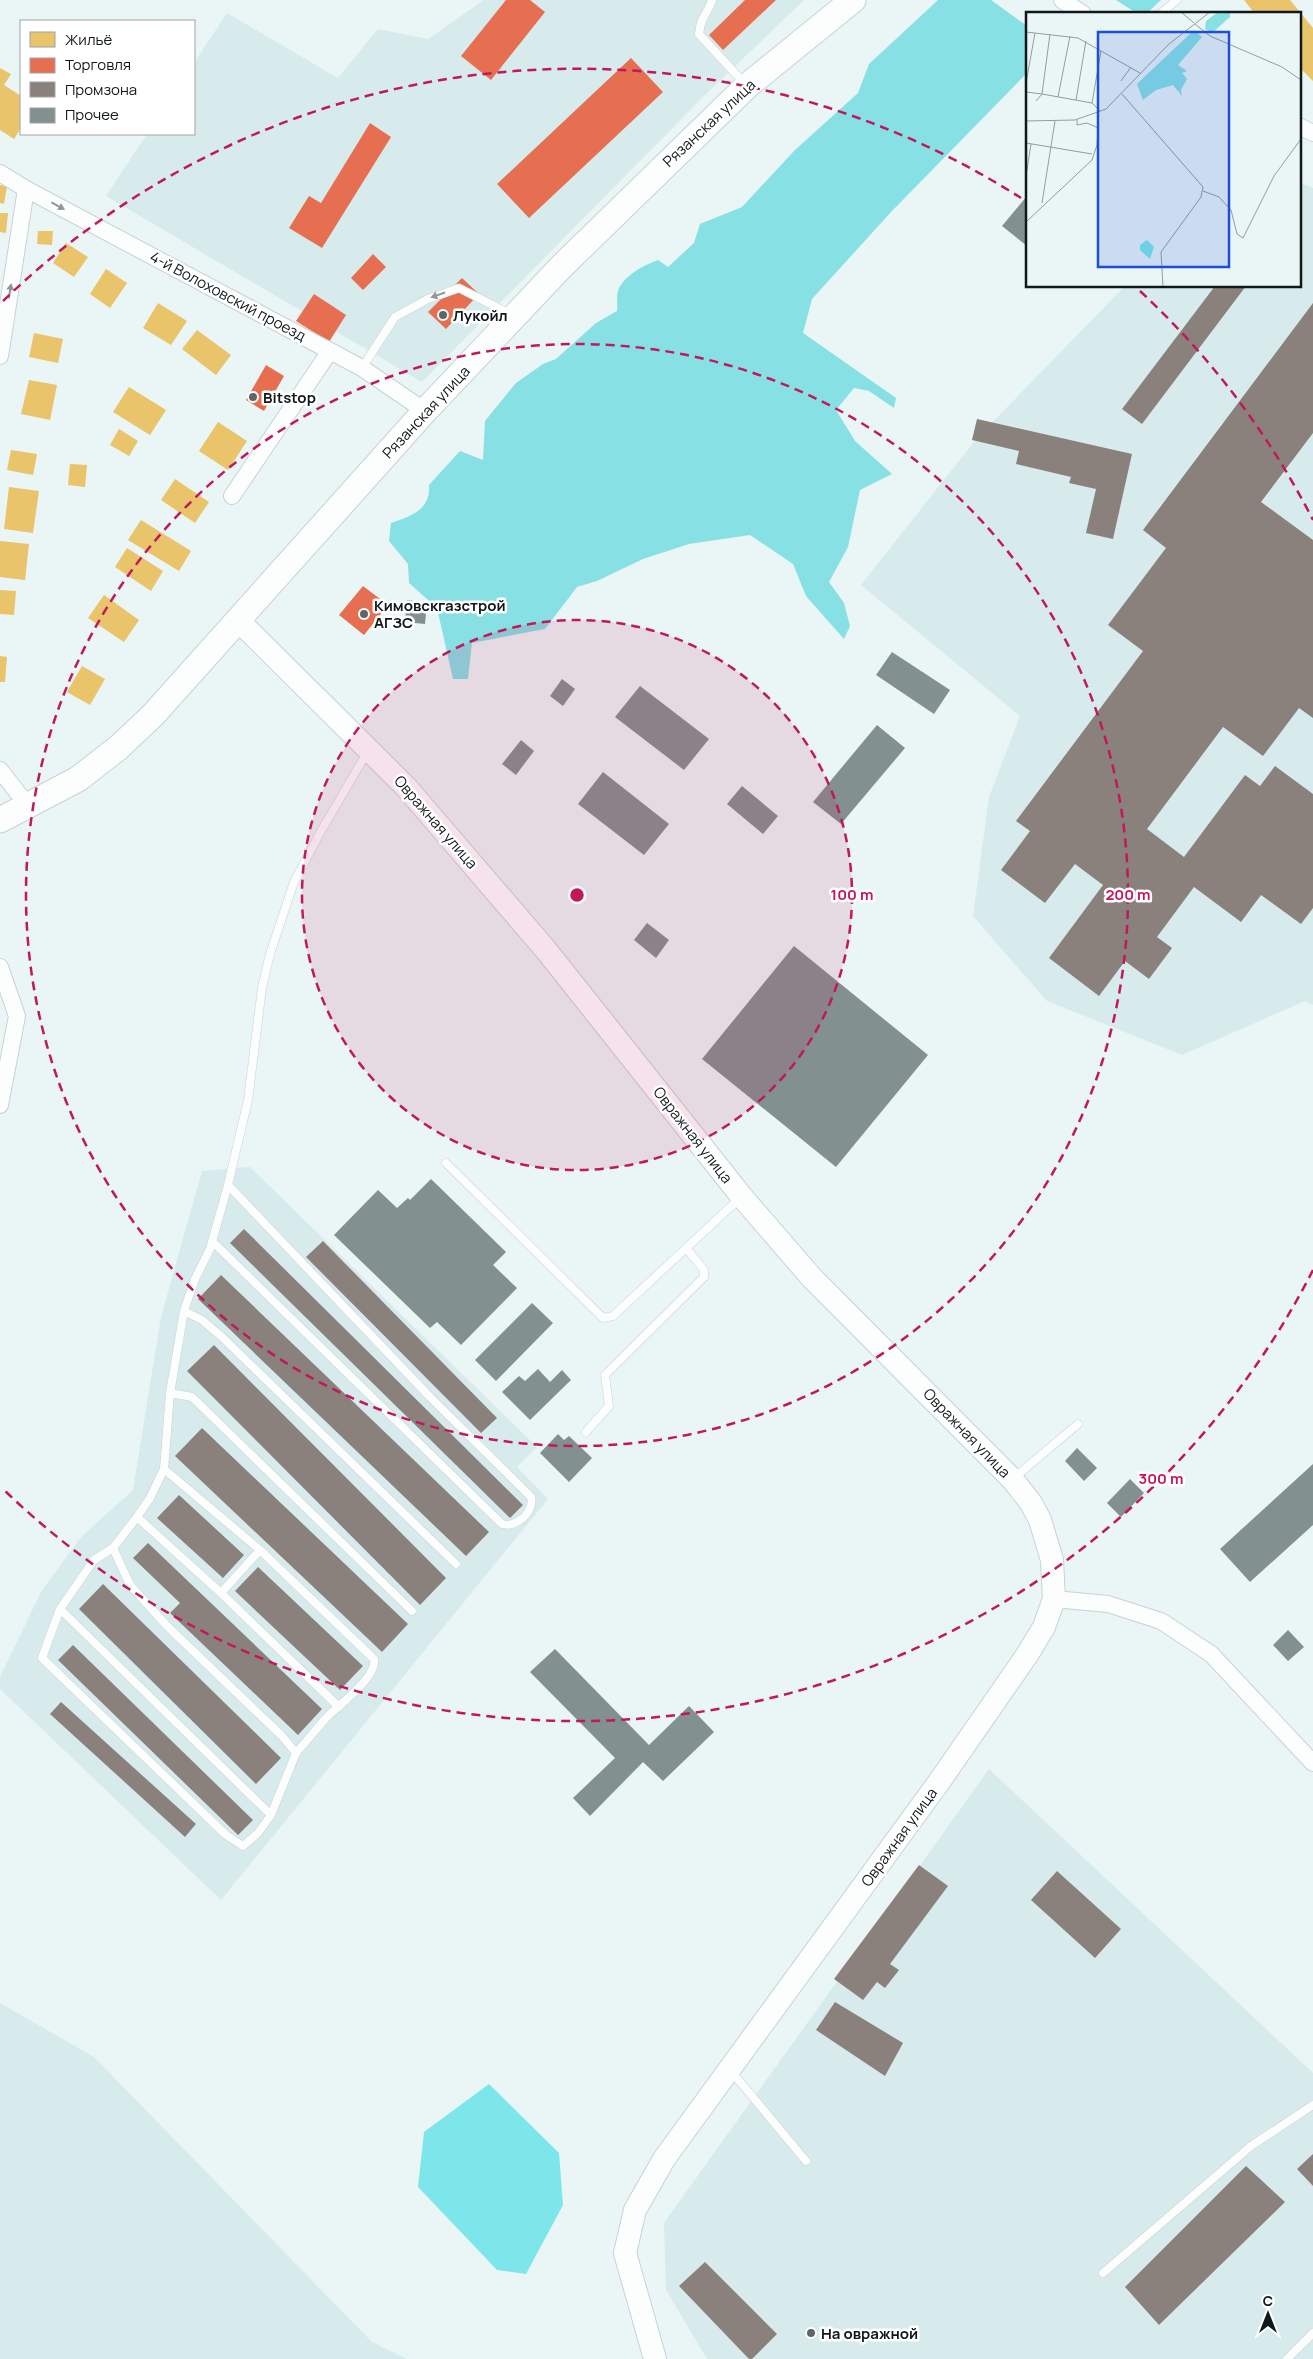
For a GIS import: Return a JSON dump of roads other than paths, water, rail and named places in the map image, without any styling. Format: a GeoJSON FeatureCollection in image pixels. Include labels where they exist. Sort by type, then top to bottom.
{"type":"FeatureCollection","features":[{"type":"Feature","properties":{"kind":"main road","name":"Рязанская улица"},"geometry":{"type":"LineString","coordinates":[[0,820],[78,779],[118,748],[153,715],[239,622],[425,411],[516,317],[562,266],[747,86],[853,0]]}},
{"type":"Feature","properties":{"kind":"street"},"geometry":{"type":"LineString","coordinates":[[1062,0],[1080,12]]}},
{"type":"Feature","properties":{"kind":"street"},"geometry":{"type":"LineString","coordinates":[[1300,126],[1313,133]]}},
{"type":"Feature","properties":{"kind":"street","name":"4-й Волоховский проезд"},"geometry":{"type":"LineString","coordinates":[[0,173],[26,189],[362,368],[425,411]]}},
{"type":"Feature","properties":{"kind":"street"},"geometry":{"type":"LineString","coordinates":[[0,356],[26,189]]}},
{"type":"Feature","properties":{"kind":"street"},"geometry":{"type":"LineString","coordinates":[[232,496],[330,351]]}},
{"type":"Feature","properties":{"kind":"street","name":"Овражная улица"},"geometry":{"type":"LineString","coordinates":[[239,622],[372,751],[406,787],[546,950],[742,1197],[812,1278],[1012,1480],[1031,1503],[1040,1520],[1052,1560],[1054,1599],[1044,1627],[1027,1656],[933,1790],[664,2159],[635,2210],[625,2253],[654,2359]]}},
{"type":"Feature","properties":{"kind":"street"},"geometry":{"type":"LineString","coordinates":[[0,770],[28,806]]}},
{"type":"Feature","properties":{"kind":"street"},"geometry":{"type":"LineString","coordinates":[[0,1105],[17,1016],[1,967]]}},
{"type":"Feature","properties":{"kind":"street"},"geometry":{"type":"LineString","coordinates":[[1054,1599],[1108,1604],[1161,1621],[1211,1654],[1313,1763]]}},
{"type":"Feature","properties":{"kind":"lane"},"geometry":{"type":"LineString","coordinates":[[712,0],[710,7],[701,19],[699,34],[747,86]]}},
{"type":"Feature","properties":{"kind":"lane"},"geometry":{"type":"LineString","coordinates":[[1162,12],[1177,0]]}},
{"type":"Feature","properties":{"kind":"lane"},"geometry":{"type":"LineString","coordinates":[[362,368],[395,317],[428,299],[459,288],[516,317]]}},
{"type":"Feature","properties":{"kind":"lane"},"geometry":{"type":"LineString","coordinates":[[164,1469],[260,1550],[374,1658],[374,1668],[296,1753],[271,1815],[258,1833],[243,1846],[226,1835],[42,1658],[60,1610],[94,1560],[113,1548],[137,1517],[150,1498],[164,1469],[170,1393],[184,1311],[212,1241],[228,1185],[248,1100],[259,1007],[270,954],[294,882],[324,825],[362,761],[372,751]]}},
{"type":"Feature","properties":{"kind":"lane"},"geometry":{"type":"LineString","coordinates":[[446,1163],[603,1318],[613,1316],[742,1197]]}},
{"type":"Feature","properties":{"kind":"lane"},"geometry":{"type":"LineString","coordinates":[[212,1241],[502,1524],[508,1526],[514,1524],[529,1511],[532,1503],[531,1497],[430,1397],[228,1185]]}},
{"type":"Feature","properties":{"kind":"lane"},"geometry":{"type":"LineString","coordinates":[[586,1432],[609,1406],[605,1375],[704,1277],[704,1270],[687,1249]]}},
{"type":"Feature","properties":{"kind":"lane"},"geometry":{"type":"LineString","coordinates":[[184,1311],[202,1320],[222,1336],[456,1564]]}},
{"type":"Feature","properties":{"kind":"lane"},"geometry":{"type":"LineString","coordinates":[[170,1393],[192,1397],[412,1611]]}},
{"type":"Feature","properties":{"kind":"lane"},"geometry":{"type":"LineString","coordinates":[[1012,1480],[1078,1424]]}},
{"type":"Feature","properties":{"kind":"lane"},"geometry":{"type":"LineString","coordinates":[[137,1517],[221,1593],[339,1707]]}},
{"type":"Feature","properties":{"kind":"lane"},"geometry":{"type":"LineString","coordinates":[[113,1548],[130,1585],[167,1626],[281,1735],[296,1753]]}},
{"type":"Feature","properties":{"kind":"lane"},"geometry":{"type":"LineString","coordinates":[[221,1593],[260,1550]]}},
{"type":"Feature","properties":{"kind":"lane"},"geometry":{"type":"LineString","coordinates":[[60,1610],[271,1815]]}},
{"type":"Feature","properties":{"kind":"lane"},"geometry":{"type":"LineString","coordinates":[[729,2069],[806,2161]]}},
{"type":"Feature","properties":{"kind":"lane"},"geometry":{"type":"LineString","coordinates":[[1103,2273],[1251,2146],[1313,2105]]}},
{"type":"Feature","properties":{"kind":"lane"},"geometry":{"type":"LineString","coordinates":[[1287,2359],[1313,2333]]}},
{"type":"Feature","properties":{"kind":"place","name":"Лукойл"},"geometry":{"type":"Point","coordinates":[443,315]}},
{"type":"Feature","properties":{"kind":"place","name":"Bitstop"},"geometry":{"type":"Point","coordinates":[253,397]}},
{"type":"Feature","properties":{"kind":"place","name":"Кимовскгазстрой АГЗС"},"geometry":{"type":"Point","coordinates":[364,614]}},
{"type":"Feature","properties":{"kind":"place","name":"На овражной"},"geometry":{"type":"Point","coordinates":[811,2333]}}]}
